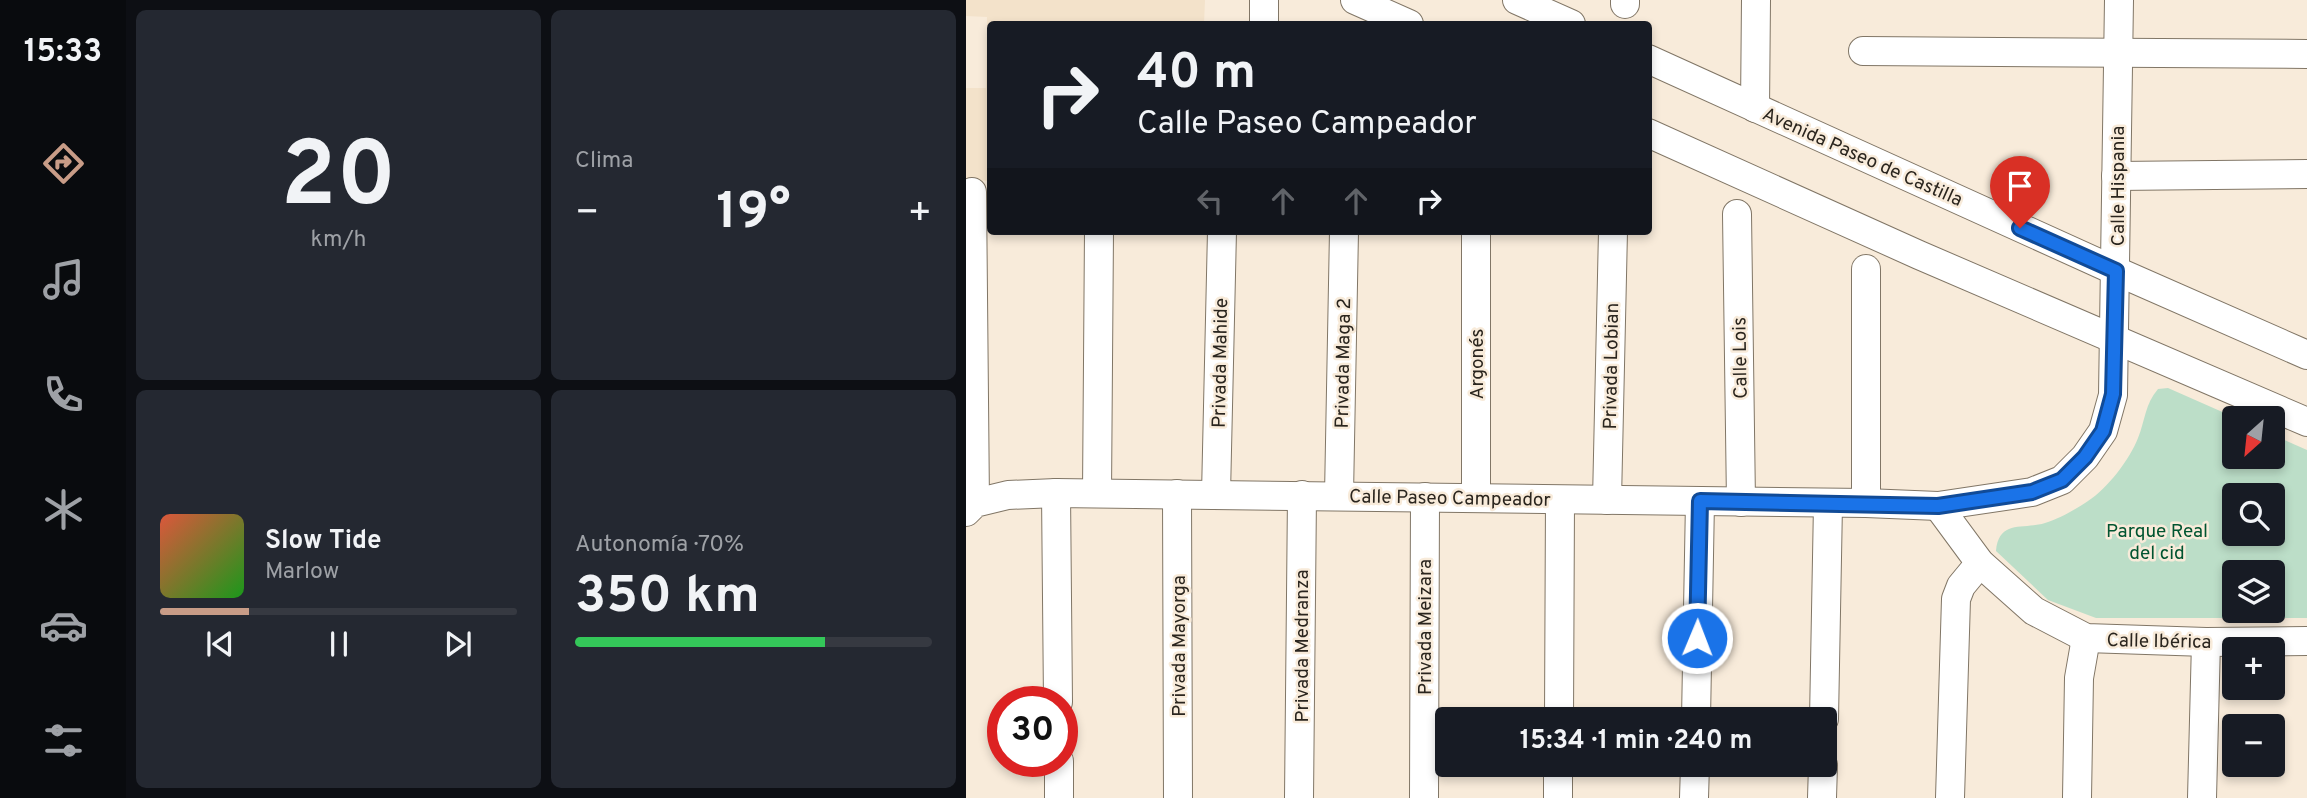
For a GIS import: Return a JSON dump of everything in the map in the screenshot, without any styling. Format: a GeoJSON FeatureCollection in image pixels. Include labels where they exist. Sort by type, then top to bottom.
{"type":"FeatureCollection","features":[{"type":"Feature","properties":{"kind":"street"},"geometry":{"type":"LineString","coordinates":[[1264,0],[1264,21]]}},
{"type":"Feature","properties":{"kind":"street"},"geometry":{"type":"LineString","coordinates":[[1355,0],[1402,21]]}},
{"type":"Feature","properties":{"kind":"street"},"geometry":{"type":"LineString","coordinates":[[1517,0],[1564,21]]}},
{"type":"Feature","properties":{"kind":"street"},"geometry":{"type":"LineString","coordinates":[[1755,108],[1756,0]]}},
{"type":"Feature","properties":{"kind":"street","name":"Calle Hispania"},"geometry":{"type":"LineString","coordinates":[[1938,506],[2032,492],[2062,480],[2085,457],[2103,431],[2113,394],[2119,0]]}},
{"type":"Feature","properties":{"kind":"street"},"geometry":{"type":"LineString","coordinates":[[1863,51],[2307,54]]}},
{"type":"Feature","properties":{"kind":"street","name":"Avenida Paseo de Castilla"},"geometry":{"type":"LineString","coordinates":[[1652,62],[2307,355]]}},
{"type":"Feature","properties":{"kind":"street"},"geometry":{"type":"LineString","coordinates":[[1652,135],[2307,422]]}},
{"type":"Feature","properties":{"kind":"street"},"geometry":{"type":"LineString","coordinates":[[2116,176],[2307,174]]}},
{"type":"Feature","properties":{"kind":"street"},"geometry":{"type":"LineString","coordinates":[[970,508],[972,192]]}},
{"type":"Feature","properties":{"kind":"street","name":"Calle Lois"},"geometry":{"type":"LineString","coordinates":[[1737,214],[1741,502]]}},
{"type":"Feature","properties":{"kind":"street"},"geometry":{"type":"LineString","coordinates":[[1097,493],[1099,235]]}},
{"type":"Feature","properties":{"kind":"street","name":"Privada Mahide"},"geometry":{"type":"LineString","coordinates":[[1216,494],[1222,235]]}},
{"type":"Feature","properties":{"kind":"street","name":"Privada Maga 2"},"geometry":{"type":"LineString","coordinates":[[1339,495],[1344,235]]}},
{"type":"Feature","properties":{"kind":"street","name":"Argonés"},"geometry":{"type":"LineString","coordinates":[[1476,235],[1476,497]]}},
{"type":"Feature","properties":{"kind":"street","name":"Privada Lobian"},"geometry":{"type":"LineString","coordinates":[[1607,500],[1613,235]]}},
{"type":"Feature","properties":{"kind":"street"},"geometry":{"type":"LineString","coordinates":[[1866,269],[1866,503]]}},
{"type":"Feature","properties":{"kind":"street"},"geometry":{"type":"LineString","coordinates":[[1056,493],[1058,686]]}},
{"type":"Feature","properties":{"kind":"street","name":"Calle Paseo Campeador"},"geometry":{"type":"LineString","coordinates":[[970,508],[1008,495],[1056,493],[1476,497],[1938,506]]}},
{"type":"Feature","properties":{"kind":"street","name":"Privada Mayorga"},"geometry":{"type":"LineString","coordinates":[[1177,494],[1178,798]]}},
{"type":"Feature","properties":{"kind":"street","name":"Privada Medranza"},"geometry":{"type":"LineString","coordinates":[[1299,798],[1302,495]]}},
{"type":"Feature","properties":{"kind":"street","name":"Privada Meizara"},"geometry":{"type":"LineString","coordinates":[[1423,798],[1425,497]]}},
{"type":"Feature","properties":{"kind":"street"},"geometry":{"type":"LineString","coordinates":[[1559,707],[1560,500]]}},
{"type":"Feature","properties":{"kind":"street"},"geometry":{"type":"LineString","coordinates":[[1696,707],[1700,501]]}},
{"type":"Feature","properties":{"kind":"street"},"geometry":{"type":"LineString","coordinates":[[1824,707],[1828,503]]}},
{"type":"Feature","properties":{"kind":"street","name":"Calle Ibérica"},"geometry":{"type":"LineString","coordinates":[[1938,506],[1980,563],[2034,611],[2086,638],[2206,642],[2307,641]]}},
{"type":"Feature","properties":{"kind":"street"},"geometry":{"type":"LineString","coordinates":[[1950,798],[1956,599],[1961,586],[1980,563]]}},
{"type":"Feature","properties":{"kind":"street"},"geometry":{"type":"LineString","coordinates":[[2077,798],[2079,678],[2086,638]]}},
{"type":"Feature","properties":{"kind":"street"},"geometry":{"type":"LineString","coordinates":[[2202,798],[2206,642]]}},
{"type":"Feature","properties":{"kind":"street"},"geometry":{"type":"LineString","coordinates":[[1059,777],[1059,798]]}},
{"type":"Feature","properties":{"kind":"street"},"geometry":{"type":"LineString","coordinates":[[1558,777],[1558,798]]}},
{"type":"Feature","properties":{"kind":"street"},"geometry":{"type":"LineString","coordinates":[[1694,798],[1695,777]]}},
{"type":"Feature","properties":{"kind":"street"},"geometry":{"type":"LineString","coordinates":[[1822,798],[1823,777]]}},
{"type":"Feature","properties":{"kind":"shaded area"},"geometry":{"type":"Polygon","coordinates":[[[966,0],[1205,0],[1204,21],[987,21],[987,181],[966,180],[966,88],[986,88],[987,17],[966,16],[966,0]]]}},
{"type":"Feature","properties":{"kind":"green space","name":"Parque Real del cid"},"geometry":{"type":"Polygon","coordinates":[[[2168,388],[2222,412],[2222,469],[2286,469],[2286,441],[2307,450],[2307,618],[2285,618],[2285,560],[2222,560],[2222,618],[2096,618],[2048,600],[1996,551],[1998,541],[2007,530],[2056,519],[2103,489],[2134,446],[2158,389],[2168,388]]]}},
{"type":"Feature","properties":{"kind":"route"},"geometry":{"type":"LineString","coordinates":[[1697,638],[1700,501],[1938,506],[2032,492],[2062,480],[2085,457],[2103,431],[2113,394],[2116,271],[2020,228]]}}]}
